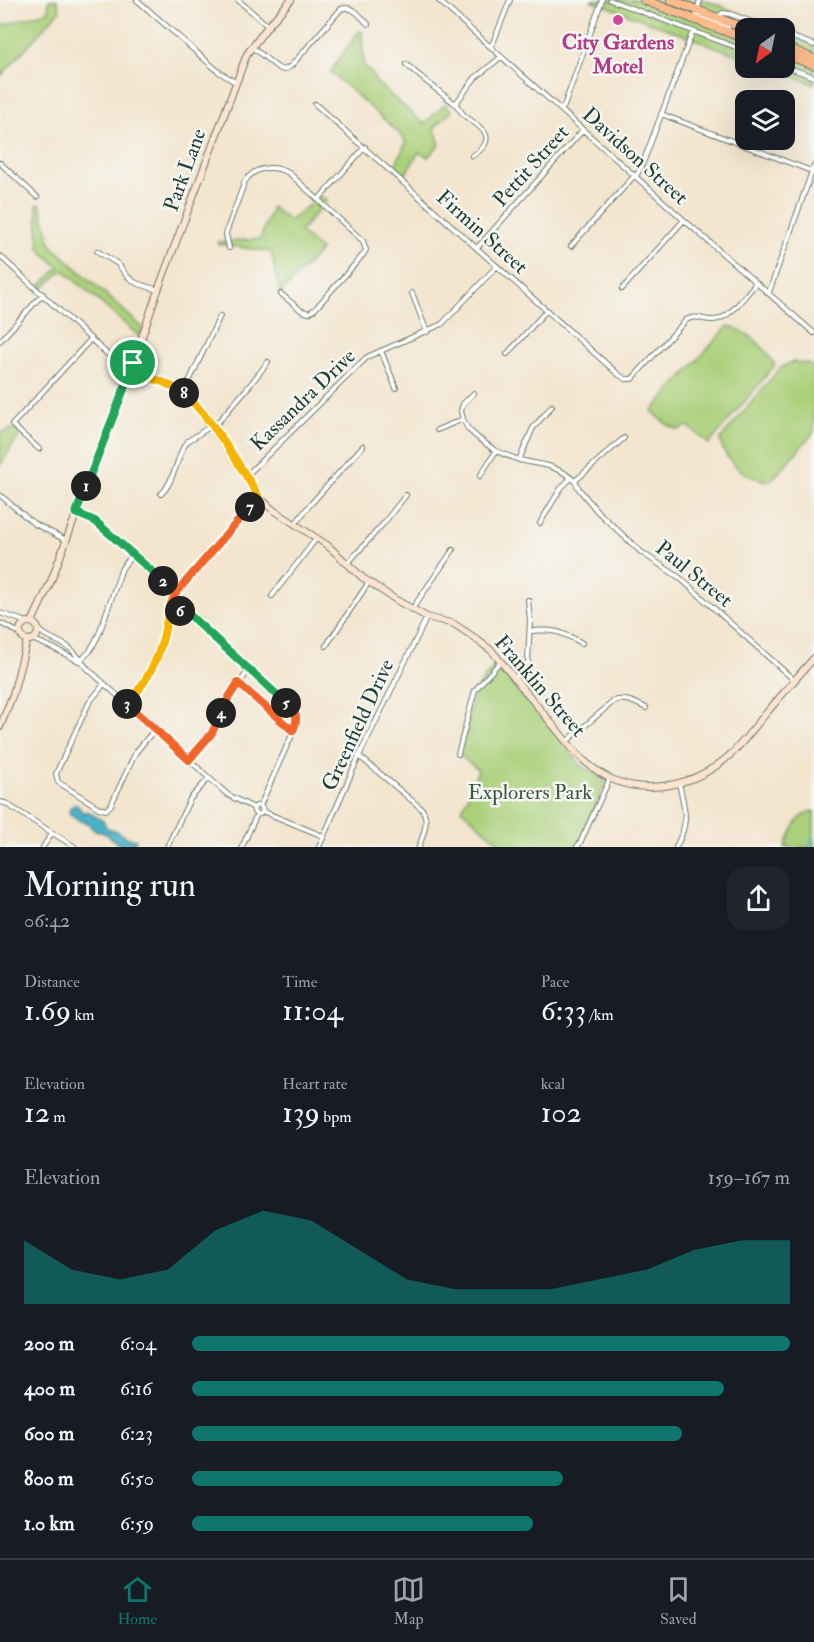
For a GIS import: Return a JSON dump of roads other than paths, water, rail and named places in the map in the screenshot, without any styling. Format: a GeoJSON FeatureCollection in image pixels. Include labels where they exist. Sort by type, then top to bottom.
{"type":"FeatureCollection","features":[{"type":"Feature","properties":{"kind":"highway"},"geometry":{"type":"LineString","coordinates":[[644,0],[735,26]]}},
{"type":"Feature","properties":{"kind":"highway"},"geometry":{"type":"LineString","coordinates":[[671,0],[735,34]]}},
{"type":"Feature","properties":{"kind":"highway"},"geometry":{"type":"LineString","coordinates":[[795,50],[814,57]]}},
{"type":"Feature","properties":{"kind":"highway"},"geometry":{"type":"LineString","coordinates":[[795,58],[814,64]]}},
{"type":"Feature","properties":{"kind":"street"},"geometry":{"type":"LineString","coordinates":[[137,0],[219,72],[235,82]]}},
{"type":"Feature","properties":{"kind":"street"},"geometry":{"type":"LineString","coordinates":[[238,0],[268,26]]}},
{"type":"Feature","properties":{"kind":"street","name":"Park Lane"},"geometry":{"type":"LineString","coordinates":[[133,363],[158,290],[247,54],[291,0]]}},
{"type":"Feature","properties":{"kind":"street","name":"Davidson Street"},"geometry":{"type":"LineString","coordinates":[[438,0],[814,333]]}},
{"type":"Feature","properties":{"kind":"street"},"geometry":{"type":"LineString","coordinates":[[490,46],[510,0]]}},
{"type":"Feature","properties":{"kind":"street"},"geometry":{"type":"LineString","coordinates":[[561,110],[602,0]]}},
{"type":"Feature","properties":{"kind":"street"},"geometry":{"type":"LineString","coordinates":[[610,0],[735,47]]}},
{"type":"Feature","properties":{"kind":"street"},"geometry":{"type":"LineString","coordinates":[[696,15],[700,0]]}},
{"type":"Feature","properties":{"kind":"street"},"geometry":{"type":"LineString","coordinates":[[252,47],[278,68],[284,70],[291,66],[345,5],[369,24]]}},
{"type":"Feature","properties":{"kind":"street"},"geometry":{"type":"LineString","coordinates":[[735,32],[717,20],[723,13],[741,18]]}},
{"type":"Feature","properties":{"kind":"street"},"geometry":{"type":"LineString","coordinates":[[571,246],[641,168],[693,31]]}},
{"type":"Feature","properties":{"kind":"street"},"geometry":{"type":"LineString","coordinates":[[795,38],[814,45]]}},
{"type":"Feature","properties":{"kind":"street"},"geometry":{"type":"LineString","coordinates":[[456,103],[475,78],[501,57]]}},
{"type":"Feature","properties":{"kind":"street"},"geometry":{"type":"LineString","coordinates":[[406,64],[442,95],[456,103],[464,115],[484,131],[487,136],[485,145],[472,156]]}},
{"type":"Feature","properties":{"kind":"street"},"geometry":{"type":"LineString","coordinates":[[795,70],[814,76]]}},
{"type":"Feature","properties":{"kind":"street","name":"Firmin Street"},"geometry":{"type":"LineString","coordinates":[[315,104],[626,379],[632,379],[686,320],[695,316],[716,321],[721,319],[756,283]]}},
{"type":"Feature","properties":{"kind":"street"},"geometry":{"type":"LineString","coordinates":[[661,114],[813,172]]}},
{"type":"Feature","properties":{"kind":"street","name":"Pettit Street"},"geometry":{"type":"LineString","coordinates":[[477,248],[583,130]]}},
{"type":"Feature","properties":{"kind":"street"},"geometry":{"type":"LineString","coordinates":[[318,200],[365,147]]}},
{"type":"Feature","properties":{"kind":"street"},"geometry":{"type":"LineString","coordinates":[[0,163],[37,197]]}},
{"type":"Feature","properties":{"kind":"street"},"geometry":{"type":"LineString","coordinates":[[769,292],[814,166]]}},
{"type":"Feature","properties":{"kind":"street"},"geometry":{"type":"LineString","coordinates":[[229,248],[226,234],[245,181],[257,171],[274,168],[289,173],[363,241],[366,250],[309,313],[302,311],[281,294]]}},
{"type":"Feature","properties":{"kind":"street"},"geometry":{"type":"LineString","coordinates":[[622,289],[684,220]]}},
{"type":"Feature","properties":{"kind":"street"},"geometry":{"type":"LineString","coordinates":[[97,251],[118,264],[136,283],[158,290]]}},
{"type":"Feature","properties":{"kind":"street"},"geometry":{"type":"LineString","coordinates":[[0,256],[116,362],[128,379],[133,380],[139,374],[137,366],[133,363],[125,365],[116,362]]}},
{"type":"Feature","properties":{"kind":"street","name":"Kassandra Drive"},"geometry":{"type":"LineString","coordinates":[[246,476],[367,357],[442,324],[497,266]]}},
{"type":"Feature","properties":{"kind":"street"},"geometry":{"type":"LineString","coordinates":[[412,293],[427,332]]}},
{"type":"Feature","properties":{"kind":"street"},"geometry":{"type":"LineString","coordinates":[[0,341],[43,294]]}},
{"type":"Feature","properties":{"kind":"street"},"geometry":{"type":"LineString","coordinates":[[507,354],[547,310]]}},
{"type":"Feature","properties":{"kind":"street"},"geometry":{"type":"LineString","coordinates":[[184,392],[220,316]]}},
{"type":"Feature","properties":{"kind":"street"},"geometry":{"type":"LineString","coordinates":[[39,449],[12,425],[92,339]]}},
{"type":"Feature","properties":{"kind":"street"},"geometry":{"type":"LineString","coordinates":[[381,351],[396,388]]}},
{"type":"Feature","properties":{"kind":"street"},"geometry":{"type":"LineString","coordinates":[[161,494],[165,491],[188,441],[212,427],[268,362]]}},
{"type":"Feature","properties":{"kind":"street"},"geometry":{"type":"LineString","coordinates":[[122,373],[125,365]]}},
{"type":"Feature","properties":{"kind":"street","name":"Franklin Street"},"geometry":{"type":"LineString","coordinates":[[139,374],[184,392],[199,408],[259,497],[272,509],[317,538],[369,582],[412,610],[427,617],[454,624],[483,643],[566,742],[586,763],[610,778],[625,783],[662,786],[679,783],[708,771],[730,755],[814,658]]}},
{"type":"Feature","properties":{"kind":"street"},"geometry":{"type":"LineString","coordinates":[[20,633],[21,626],[29,622],[51,581],[128,379]]}},
{"type":"Feature","properties":{"kind":"street"},"geometry":{"type":"LineString","coordinates":[[474,393],[463,404],[461,411],[468,429],[496,451],[519,460],[549,466],[575,481],[624,438]]}},
{"type":"Feature","properties":{"kind":"street"},"geometry":{"type":"LineString","coordinates":[[519,460],[532,428],[552,406]]}},
{"type":"Feature","properties":{"kind":"street"},"geometry":{"type":"LineString","coordinates":[[437,430],[463,419]]}},
{"type":"Feature","properties":{"kind":"street"},"geometry":{"type":"LineString","coordinates":[[295,524],[363,446]]}},
{"type":"Feature","properties":{"kind":"street"},"geometry":{"type":"LineString","coordinates":[[480,476],[496,451]]}},
{"type":"Feature","properties":{"kind":"street"},"geometry":{"type":"LineString","coordinates":[[540,523],[561,488],[570,478]]}},
{"type":"Feature","properties":{"kind":"street","name":"Paul Street"},"geometry":{"type":"LineString","coordinates":[[575,481],[597,512],[641,552],[680,578],[794,680]]}},
{"type":"Feature","properties":{"kind":"street"},"geometry":{"type":"LineString","coordinates":[[0,495],[33,523],[66,540]]}},
{"type":"Feature","properties":{"kind":"street"},"geometry":{"type":"LineString","coordinates":[[347,564],[406,495]]}},
{"type":"Feature","properties":{"kind":"street"},"geometry":{"type":"LineString","coordinates":[[127,704],[145,683],[153,668],[176,592],[259,497]]}},
{"type":"Feature","properties":{"kind":"street"},"geometry":{"type":"LineString","coordinates":[[76,513],[95,521],[176,592]]}},
{"type":"Feature","properties":{"kind":"street"},"geometry":{"type":"LineString","coordinates":[[272,596],[317,538]]}},
{"type":"Feature","properties":{"kind":"street"},"geometry":{"type":"LineString","coordinates":[[412,610],[453,550]]}},
{"type":"Feature","properties":{"kind":"street"},"geometry":{"type":"LineString","coordinates":[[80,662],[95,644],[122,568],[133,554]]}},
{"type":"Feature","properties":{"kind":"street"},"geometry":{"type":"LineString","coordinates":[[326,646],[369,582]]}},
{"type":"Feature","properties":{"kind":"street"},"geometry":{"type":"LineString","coordinates":[[514,679],[528,662],[530,631],[528,600]]}},
{"type":"Feature","properties":{"kind":"street"},"geometry":{"type":"LineString","coordinates":[[170,608],[191,616],[295,711],[297,720],[293,731],[261,813],[257,814],[242,847]]}},
{"type":"Feature","properties":{"kind":"street"},"geometry":{"type":"LineString","coordinates":[[0,613],[29,622],[45,635],[70,648],[80,662]]}},
{"type":"Feature","properties":{"kind":"street","name":"Greenfield Drive"},"geometry":{"type":"LineString","coordinates":[[319,847],[359,756],[427,617]]}},
{"type":"Feature","properties":{"kind":"street"},"geometry":{"type":"LineString","coordinates":[[0,623],[22,636],[80,662],[233,798],[323,836]]}},
{"type":"Feature","properties":{"kind":"street"},"geometry":{"type":"LineString","coordinates":[[0,727],[30,639],[38,634],[38,628]]}},
{"type":"Feature","properties":{"kind":"street"},"geometry":{"type":"LineString","coordinates":[[530,631],[553,630],[582,643]]}},
{"type":"Feature","properties":{"kind":"street"},"geometry":{"type":"LineString","coordinates":[[458,754],[475,690],[500,662]]}},
{"type":"Feature","properties":{"kind":"street"},"geometry":{"type":"LineString","coordinates":[[189,760],[212,733],[229,697],[249,670]]}},
{"type":"Feature","properties":{"kind":"street"},"geometry":{"type":"LineString","coordinates":[[238,683],[293,731]]}},
{"type":"Feature","properties":{"kind":"street"},"geometry":{"type":"LineString","coordinates":[[104,684],[88,703],[56,774],[58,782],[106,810],[111,805],[136,752],[155,729]]}},
{"type":"Feature","properties":{"kind":"street"},"geometry":{"type":"LineString","coordinates":[[566,742],[614,701],[625,700],[646,708]]}},
{"type":"Feature","properties":{"kind":"street"},"geometry":{"type":"LineString","coordinates":[[359,756],[422,809],[426,815],[419,847]]}},
{"type":"Feature","properties":{"kind":"street"},"geometry":{"type":"LineString","coordinates":[[167,847],[190,799],[209,778]]}},
{"type":"Feature","properties":{"kind":"street"},"geometry":{"type":"LineString","coordinates":[[577,847],[610,778]]}},
{"type":"Feature","properties":{"kind":"street"},"geometry":{"type":"LineString","coordinates":[[676,847],[684,831],[686,819],[679,783]]}},
{"type":"Feature","properties":{"kind":"street"},"geometry":{"type":"LineString","coordinates":[[0,802],[75,847]]}},
{"type":"Feature","properties":{"kind":"street"},"geometry":{"type":"LineString","coordinates":[[254,808],[257,814]]}},
{"type":"Feature","properties":{"kind":"street"},"geometry":{"type":"LineString","coordinates":[[43,847],[52,832]]}},
{"type":"Feature","properties":{"kind":"water"},"geometry":{"type":"Polygon","coordinates":[[[75,804],[83,813],[87,811],[103,821],[107,828],[136,840],[130,847],[118,844],[108,835],[95,830],[88,823],[80,821],[69,813],[70,808],[75,804]]]}},
{"type":"Feature","properties":{"kind":"waterway"},"geometry":{"type":"LineString","coordinates":[[809,847],[814,838]]}},
{"type":"Feature","properties":{"kind":"place","name":"City Gardens Motel"},"geometry":{"type":"Point","coordinates":[618,20]}},
{"type":"Feature","properties":{"kind":"park label","name":"Explorers Park"},"geometry":{"type":"Point","coordinates":[530,792]}}]}
